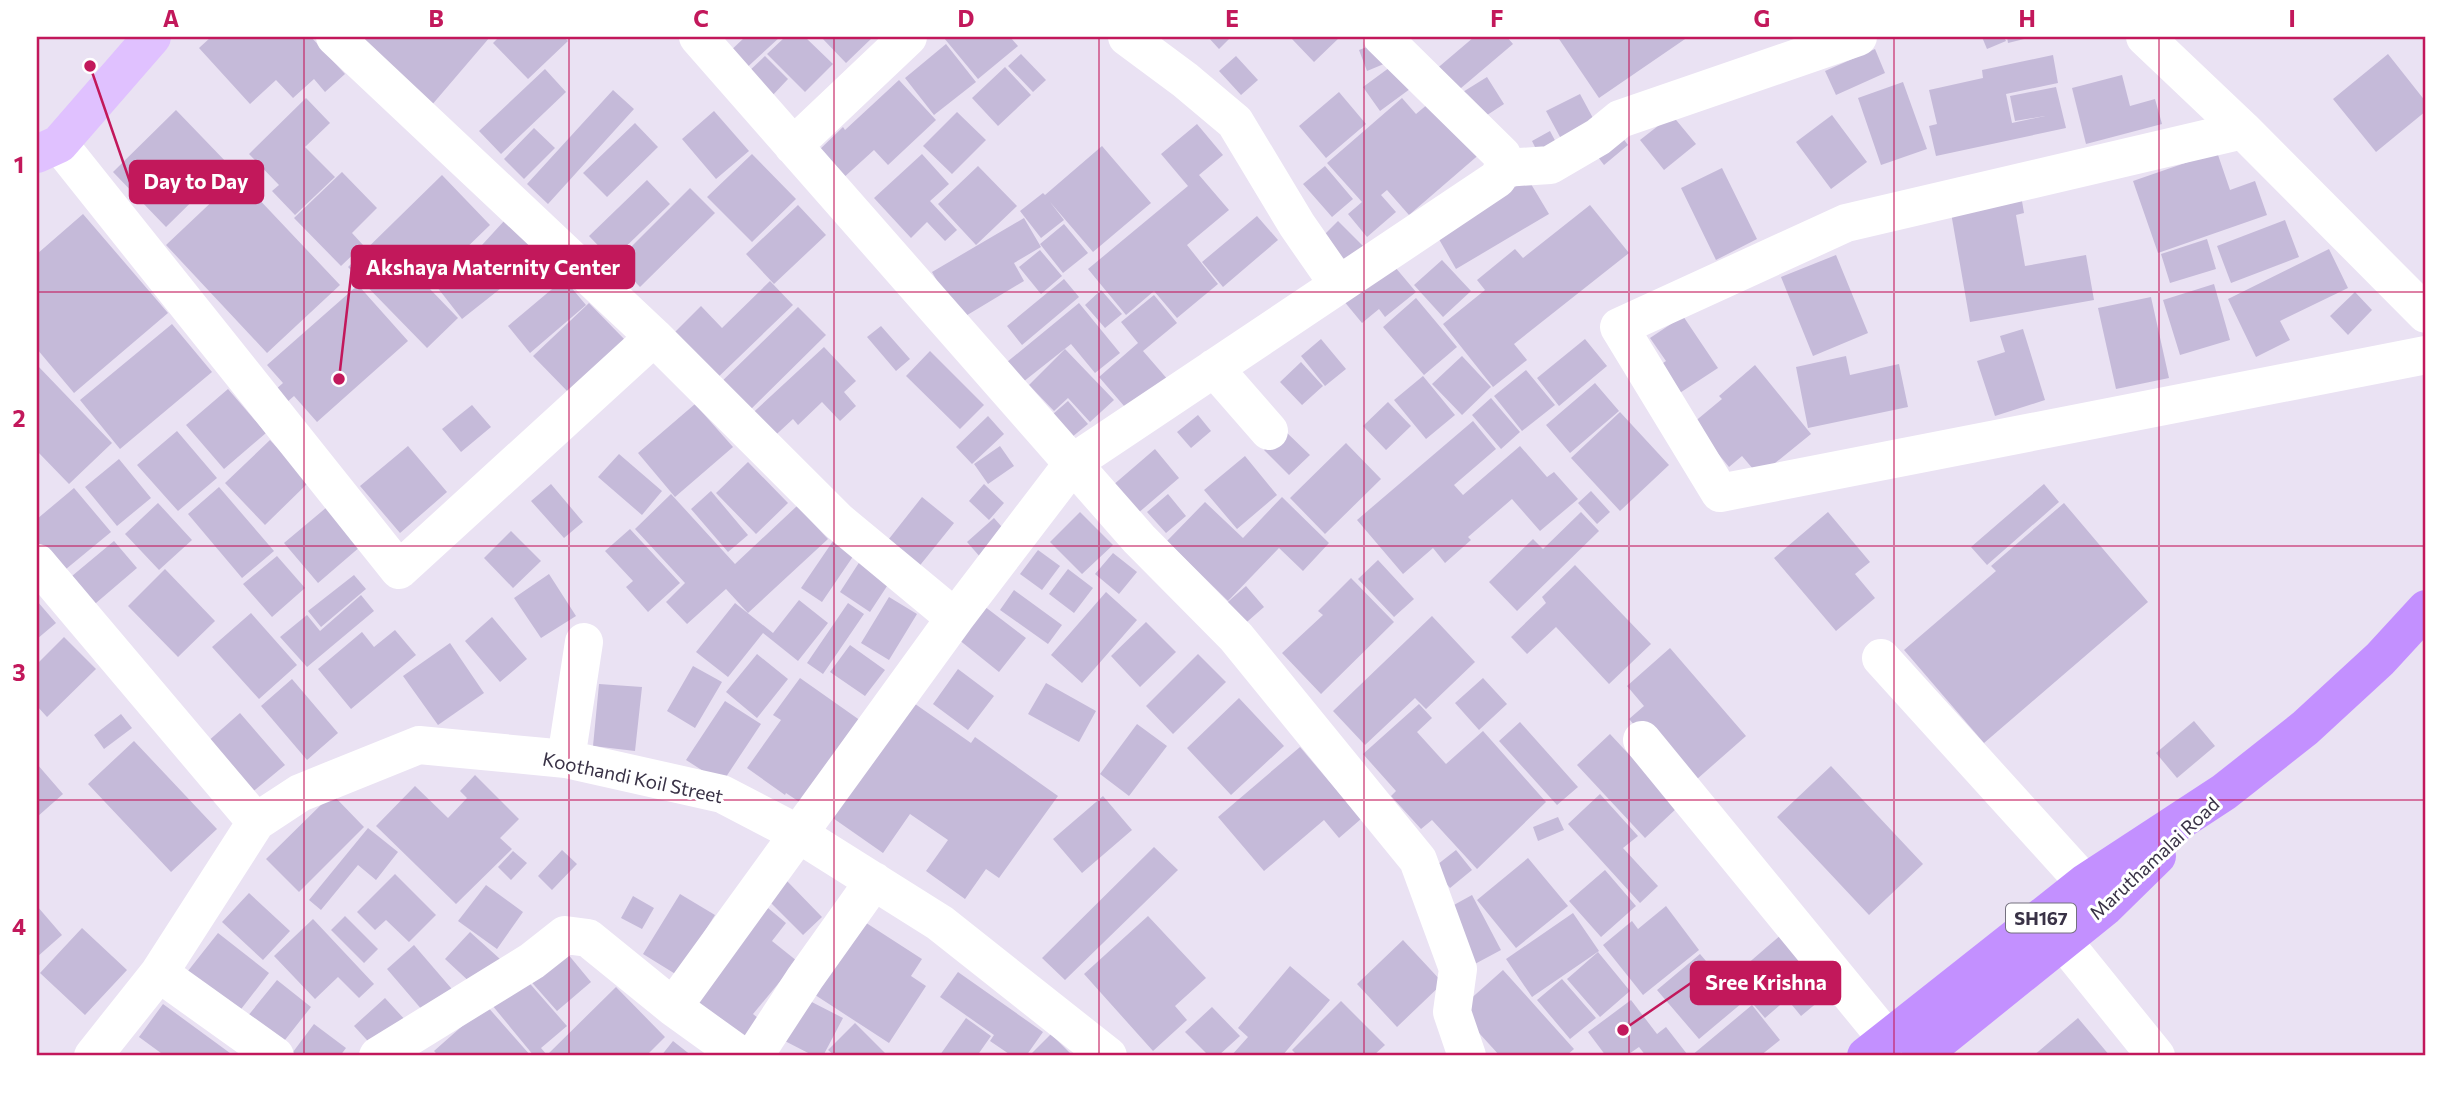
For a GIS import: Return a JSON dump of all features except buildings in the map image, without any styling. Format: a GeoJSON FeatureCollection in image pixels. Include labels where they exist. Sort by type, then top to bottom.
{"type":"FeatureCollection","features":[{"type":"Feature","properties":{"kind":"main road"},"geometry":{"type":"LineString","coordinates":[[48,149],[152,37]]}},
{"type":"Feature","properties":{"kind":"main road","name":"Maruthamalai Road"},"geometry":{"type":"LineString","coordinates":[[1891,1051],[2085,883],[2224,792],[2305,728],[2380,660],[2426,609]]}},
{"type":"Feature","properties":{"kind":"main road","name":"Maruthamalai Road"},"geometry":{"type":"LineString","coordinates":[[1891,1051],[2063,941],[2105,906],[2224,792]]}},
{"type":"Feature","properties":{"kind":"street"},"geometry":{"type":"LineString","coordinates":[[335,37],[654,337],[838,520],[955,618]]}},
{"type":"Feature","properties":{"kind":"street"},"geometry":{"type":"LineString","coordinates":[[698,37],[1139,538],[1236,637],[1418,860],[1458,969],[1452,1012],[1467,1056]]}},
{"type":"Feature","properties":{"kind":"street"},"geometry":{"type":"LineString","coordinates":[[793,146],[908,37]]}},
{"type":"Feature","properties":{"kind":"street"},"geometry":{"type":"LineString","coordinates":[[1127,37],[1236,122],[1297,225],[1338,284]]}},
{"type":"Feature","properties":{"kind":"street"},"geometry":{"type":"LineString","coordinates":[[673,1007],[955,618],[1074,462],[1497,179],[1504,168],[1502,156],[1495,147],[1382,37]]}},
{"type":"Feature","properties":{"kind":"street"},"geometry":{"type":"LineString","coordinates":[[1504,168],[1550,165],[1598,137],[1620,119],[1858,37]]}},
{"type":"Feature","properties":{"kind":"street"},"geometry":{"type":"LineString","coordinates":[[2145,37],[2243,130],[2426,314]]}},
{"type":"Feature","properties":{"kind":"street"},"geometry":{"type":"LineString","coordinates":[[2243,130],[1846,223],[1619,327],[1720,493],[2426,355]]}},
{"type":"Feature","properties":{"kind":"street"},"geometry":{"type":"LineString","coordinates":[[48,149],[399,570],[654,337]]}},
{"type":"Feature","properties":{"kind":"street"},"geometry":{"type":"LineString","coordinates":[[1214,368],[1269,431]]}},
{"type":"Feature","properties":{"kind":"street"},"geometry":{"type":"LineString","coordinates":[[37,563],[256,822]]}},
{"type":"Feature","properties":{"kind":"street"},"geometry":{"type":"LineString","coordinates":[[566,759],[584,642]]}},
{"type":"Feature","properties":{"kind":"street"},"geometry":{"type":"LineString","coordinates":[[1881,658],[2085,883]]}},
{"type":"Feature","properties":{"kind":"street"},"geometry":{"type":"LineString","coordinates":[[1642,740],[1891,1051]]}},
{"type":"Feature","properties":{"kind":"street","name":"Koothandi Koil Street"},"geometry":{"type":"LineString","coordinates":[[93,1056],[159,973],[256,822],[300,793],[419,745],[566,759],[722,794],[797,833],[940,923],[1108,1056]]}},
{"type":"Feature","properties":{"kind":"street"},"geometry":{"type":"LineString","coordinates":[[754,1056],[874,881]]}},
{"type":"Feature","properties":{"kind":"street"},"geometry":{"type":"LineString","coordinates":[[378,1056],[532,961],[565,935],[588,938],[673,1007],[741,1056]]}},
{"type":"Feature","properties":{"kind":"street"},"geometry":{"type":"LineString","coordinates":[[2063,941],[2156,1056]]}},
{"type":"Feature","properties":{"kind":"street"},"geometry":{"type":"LineString","coordinates":[[159,973],[275,1056]]}},
{"type":"Feature","properties":{"kind":"place","name":"Day to Day"},"geometry":{"type":"Point","coordinates":[90,66]}},
{"type":"Feature","properties":{"kind":"place","name":"Akshaya Maternity Center"},"geometry":{"type":"Point","coordinates":[339,379]}},
{"type":"Feature","properties":{"kind":"place","name":"Sree Krishna"},"geometry":{"type":"Point","coordinates":[1623,1030]}}]}
